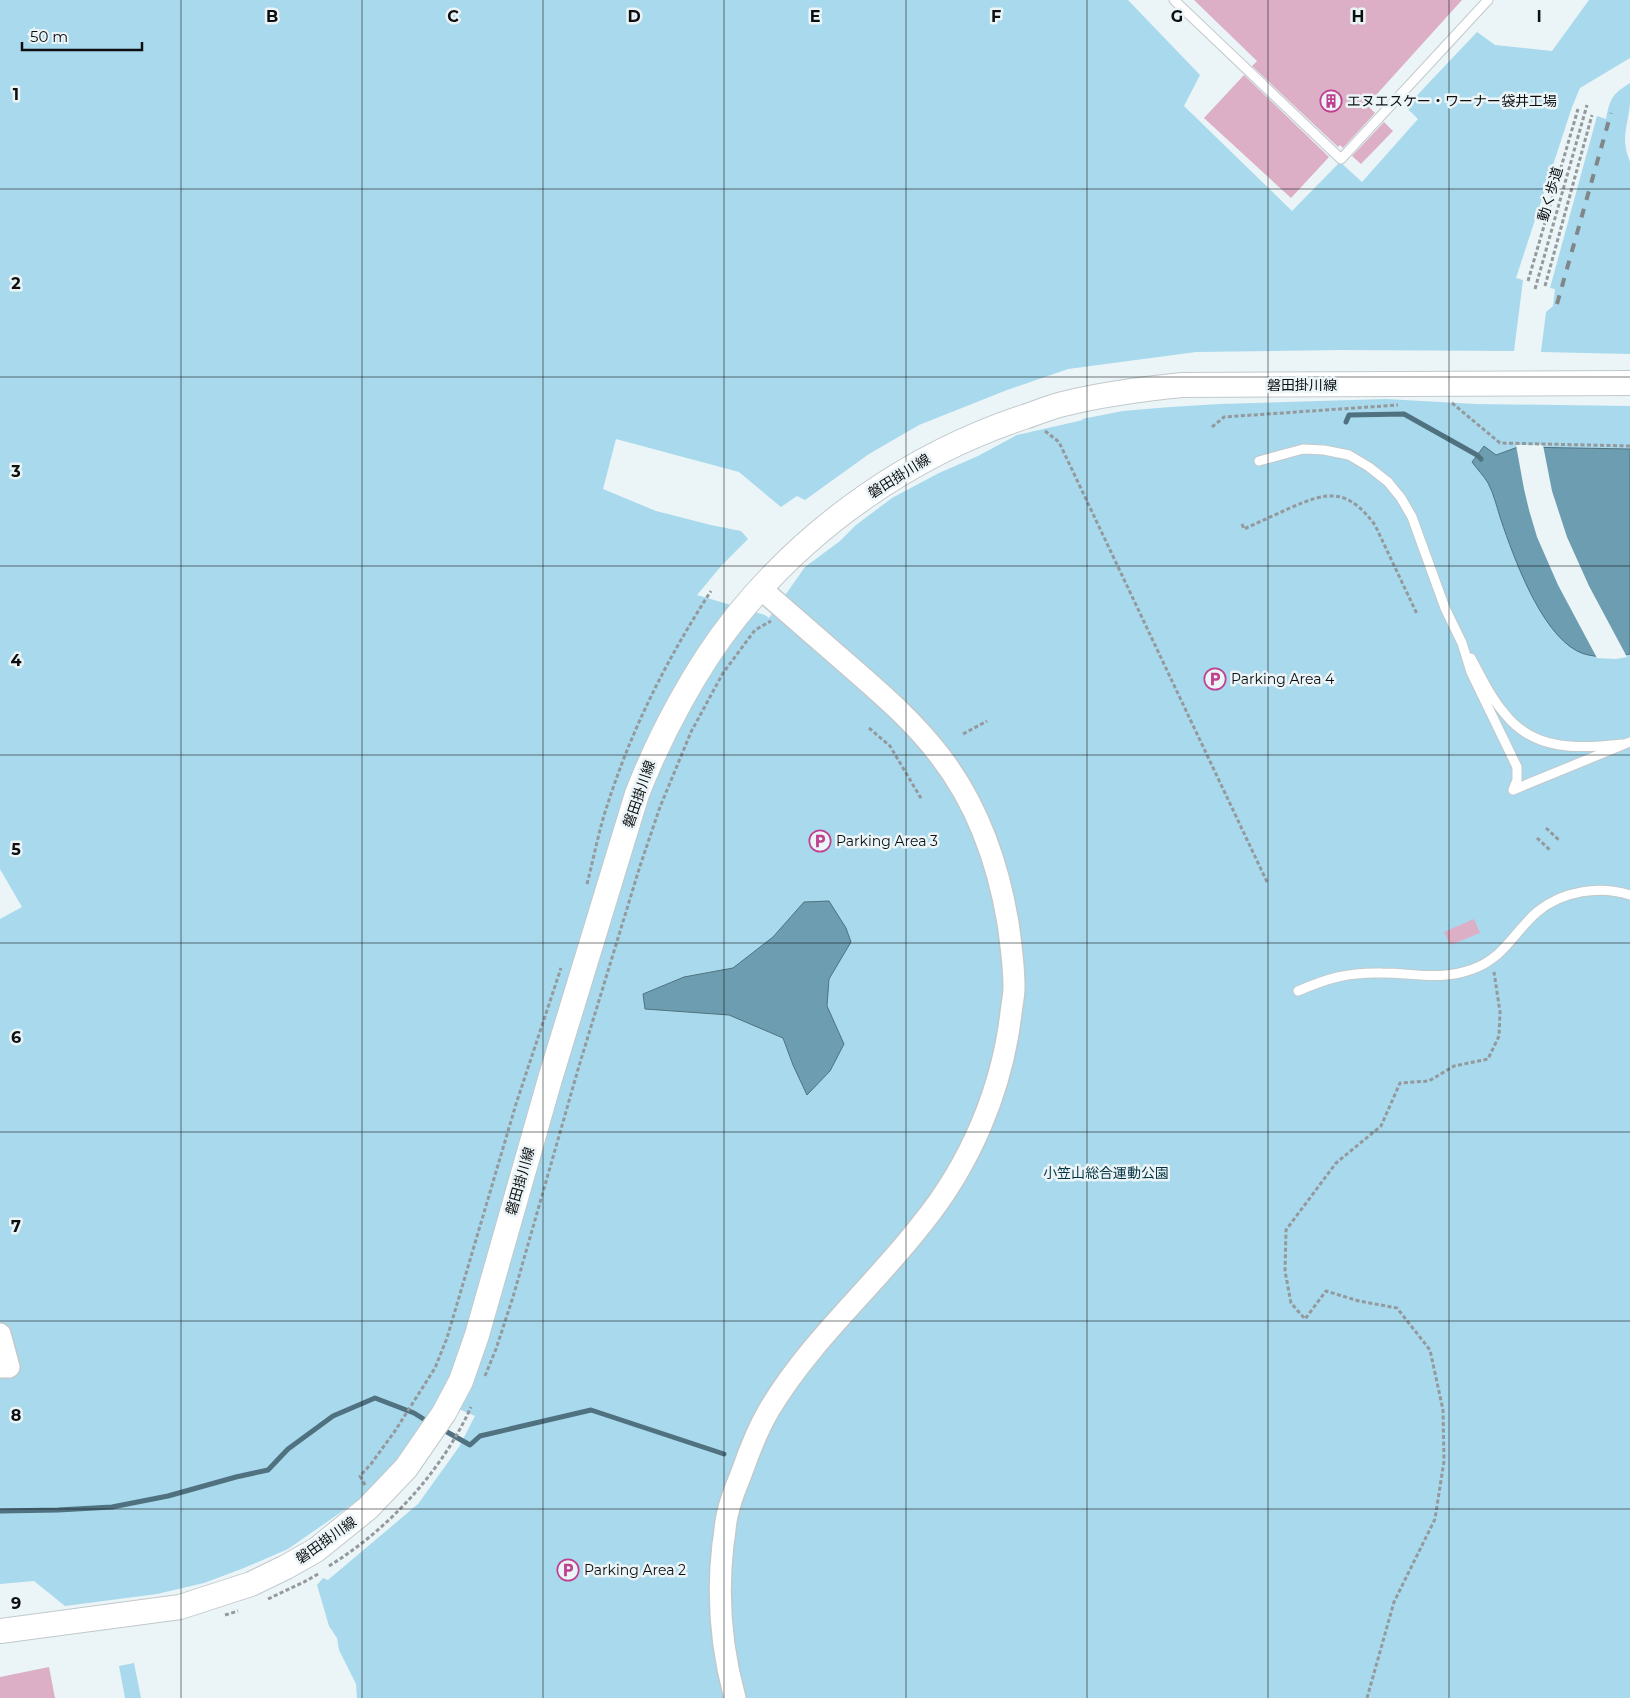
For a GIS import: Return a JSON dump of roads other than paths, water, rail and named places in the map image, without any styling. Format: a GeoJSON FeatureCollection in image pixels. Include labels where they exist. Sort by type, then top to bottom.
{"type":"FeatureCollection","features":[{"type":"Feature","properties":{"kind":"main road","name":"磐田掛川線"},"geometry":{"type":"LineString","coordinates":[[0,1631],[180,1607],[251,1584],[286,1568],[316,1550],[348,1526],[406,1468],[444,1413],[461,1381],[477,1335],[550,1079],[637,794],[652,757],[686,692],[735,618],[760,588],[789,559],[831,522],[868,494],[942,450],[981,432],[1061,404],[1096,396],[1182,385],[1630,383]]}},
{"type":"Feature","properties":{"kind":"street"},"geometry":{"type":"LineString","coordinates":[[735,1698],[720,1618],[720,1569],[727,1513],[752,1444],[769,1410],[805,1357],[922,1225],[968,1155],[1000,1073],[1009,1031],[1014,988],[1005,906],[995,865],[980,825],[956,779],[939,755],[898,709],[760,588]]}},
{"type":"Feature","properties":{"kind":"street"},"geometry":{"type":"LineString","coordinates":[[0,1334],[9,1367],[0,1367]]}},
{"type":"Feature","properties":{"kind":"lane"},"geometry":{"type":"LineString","coordinates":[[1174,0],[1342,159],[1488,0]]}},
{"type":"Feature","properties":{"kind":"lane"},"geometry":{"type":"LineString","coordinates":[[1259,461],[1303,449],[1324,450],[1349,455],[1369,467],[1388,482],[1401,498],[1412,517],[1445,608],[1462,643],[1503,713],[1520,729],[1542,741],[1566,747],[1595,747],[1626,743]]}},
{"type":"Feature","properties":{"kind":"lane"},"geometry":{"type":"LineString","coordinates":[[1462,643],[1471,672],[1517,767],[1517,780],[1513,790],[1626,743]]}},
{"type":"Feature","properties":{"kind":"lane"},"geometry":{"type":"LineString","coordinates":[[1298,991],[1324,980],[1356,974],[1385,973],[1430,977],[1451,975],[1474,969],[1505,949],[1538,912],[1560,899],[1590,890],[1604,889],[1618,891],[1630,896]]}},
{"type":"Feature","properties":{"kind":"waterway"},"geometry":{"type":"LineString","coordinates":[[1346,422],[1349,415],[1404,414],[1481,459]]}},
{"type":"Feature","properties":{"kind":"waterway"},"geometry":{"type":"LineString","coordinates":[[0,1511],[112,1507],[168,1496],[268,1470],[288,1449],[333,1416],[375,1398],[414,1413],[430,1423]]}},
{"type":"Feature","properties":{"kind":"waterway"},"geometry":{"type":"LineString","coordinates":[[440,1428],[470,1445],[480,1436],[591,1410],[724,1454]]}},
{"type":"Feature","properties":{"kind":"railway"},"geometry":{"type":"LineString","coordinates":[[1557,304],[1611,113]]}},
{"type":"Feature","properties":{"kind":"place","name":"エヌエスケー・ワーナー袋井工場"},"geometry":{"type":"Point","coordinates":[1331,101]}},
{"type":"Feature","properties":{"kind":"place","name":"Parking Area 4"},"geometry":{"type":"Point","coordinates":[1215,679]}},
{"type":"Feature","properties":{"kind":"place","name":"Parking Area 3"},"geometry":{"type":"Point","coordinates":[820,841]}},
{"type":"Feature","properties":{"kind":"place","name":"Parking Area 2"},"geometry":{"type":"Point","coordinates":[568,1570]}},
{"type":"Feature","properties":{"kind":"park label","name":"小笠山総合運動公園"},"geometry":{"type":"Point","coordinates":[1106,1173]}}]}
